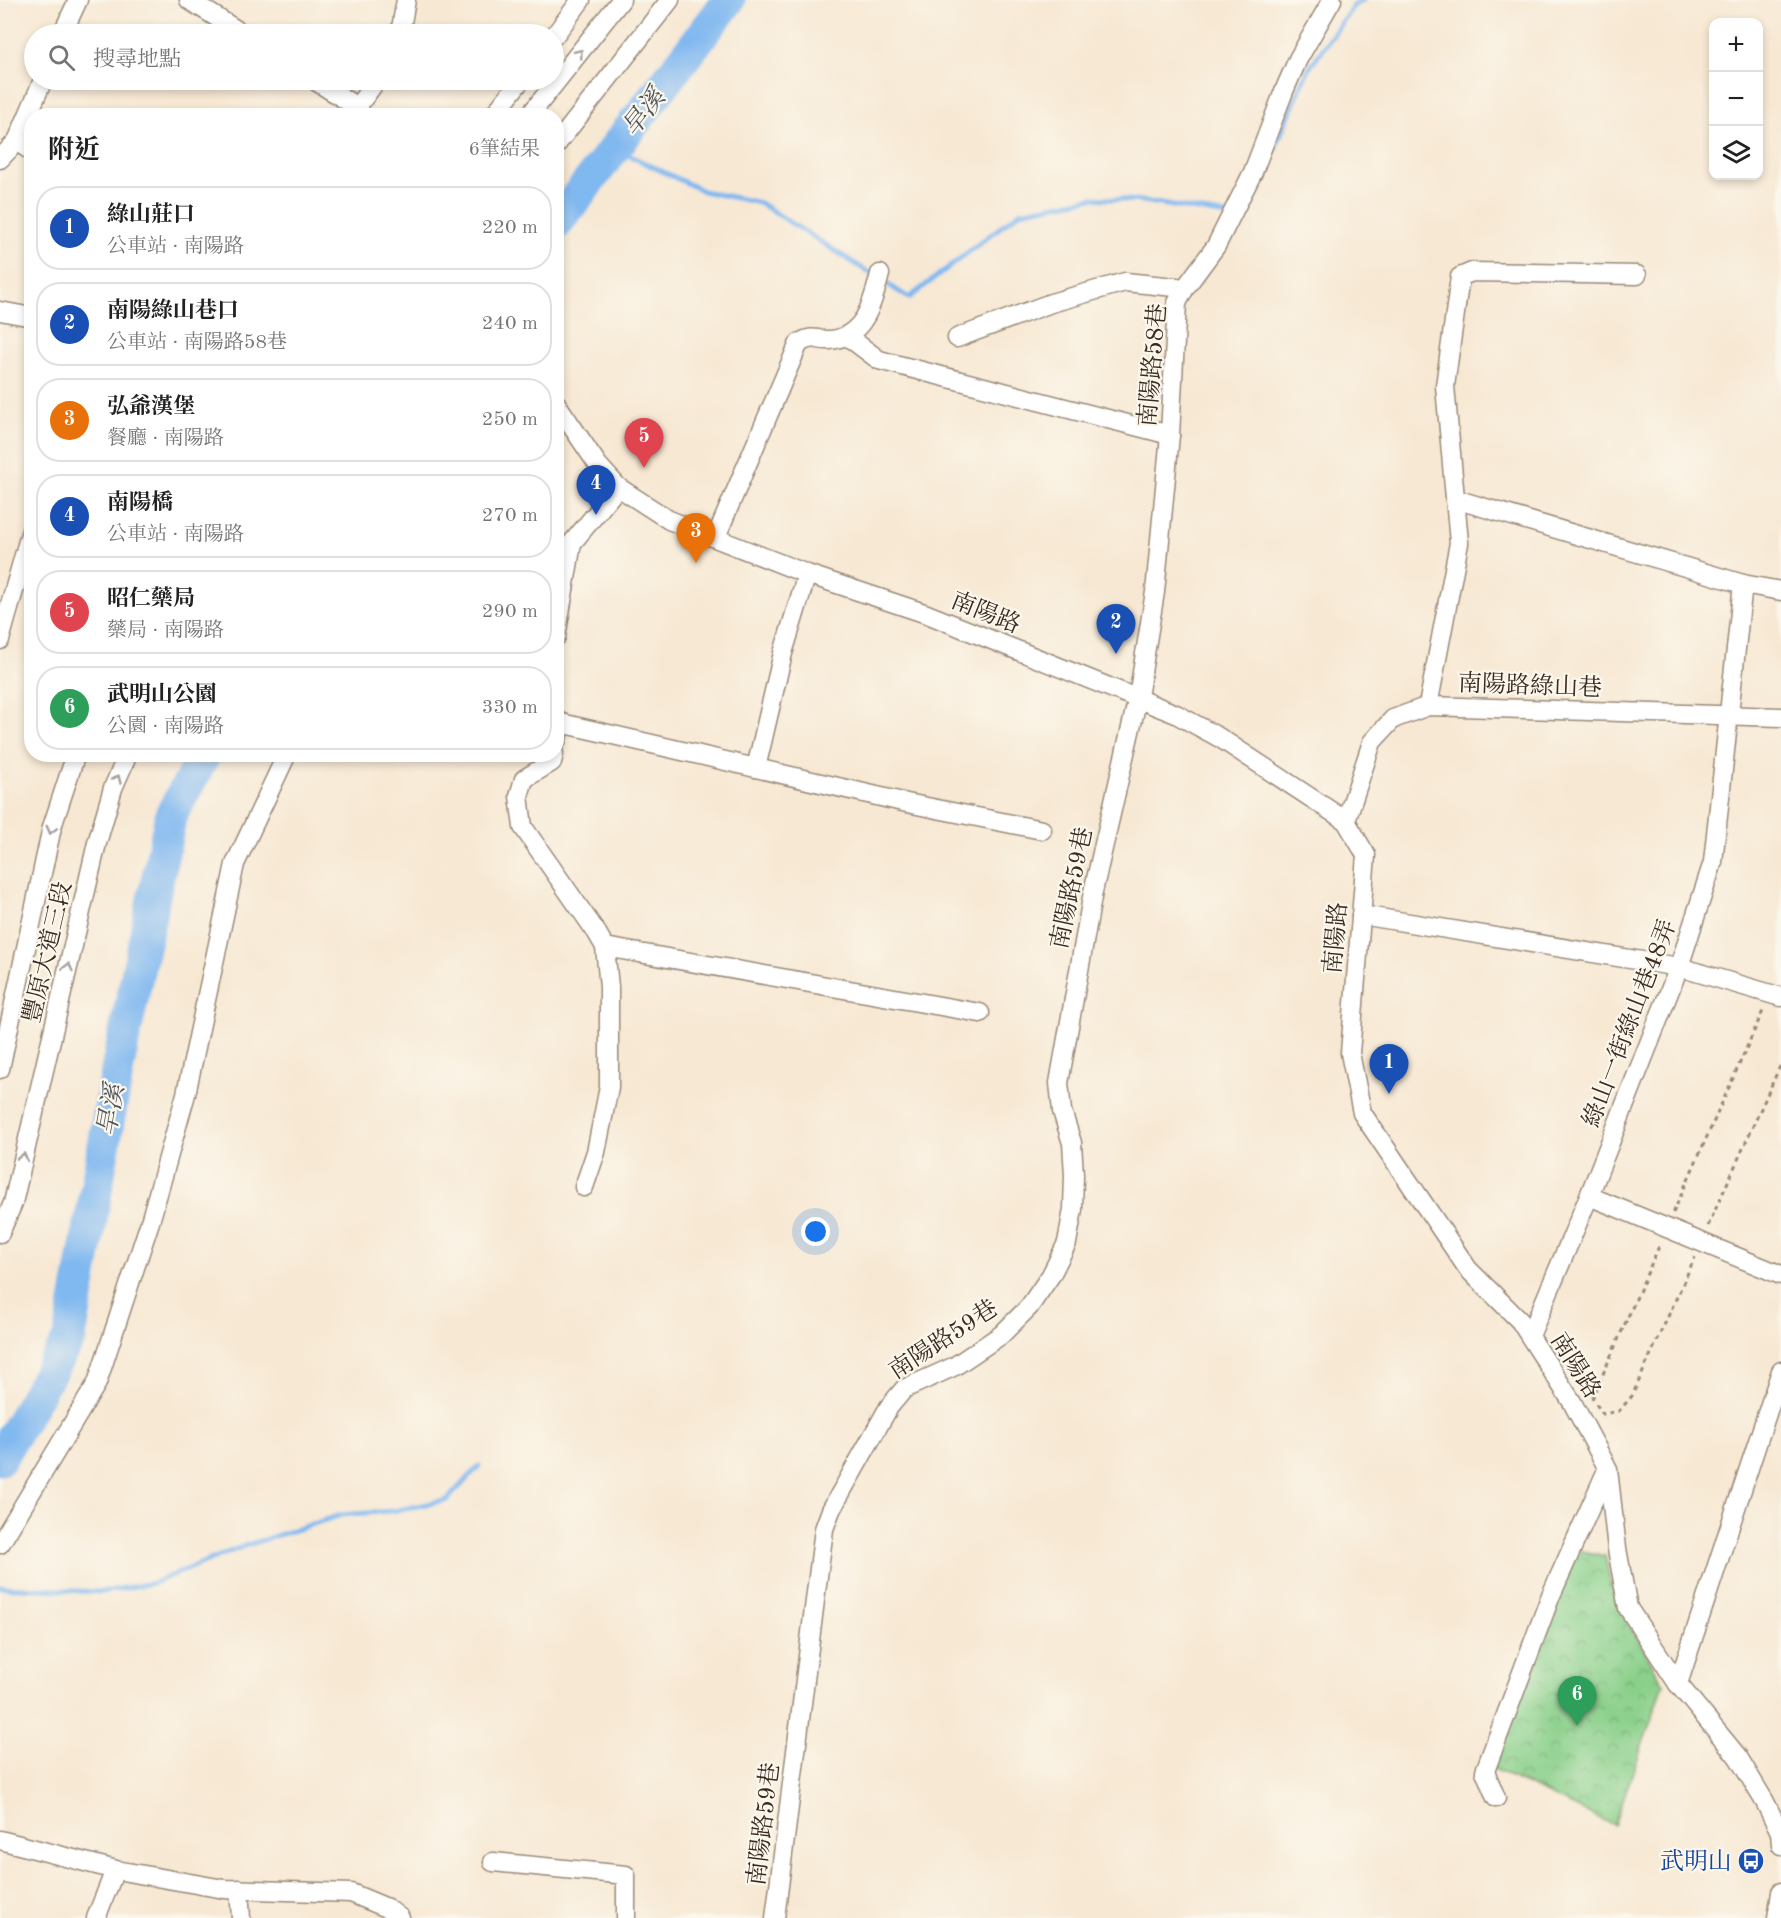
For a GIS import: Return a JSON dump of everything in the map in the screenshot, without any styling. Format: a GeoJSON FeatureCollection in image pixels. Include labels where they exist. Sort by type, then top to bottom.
{"type":"FeatureCollection","features":[{"type":"Feature","properties":{"kind":"street"},"geometry":{"type":"LineString","coordinates":[[67,24],[78,0]]}},
{"type":"Feature","properties":{"kind":"street"},"geometry":{"type":"LineString","coordinates":[[189,0],[227,24]]}},
{"type":"Feature","properties":{"kind":"street"},"geometry":{"type":"LineString","coordinates":[[402,24],[406,0]]}},
{"type":"Feature","properties":{"kind":"street"},"geometry":{"type":"LineString","coordinates":[[563,24],[581,0]]}},
{"type":"Feature","properties":{"kind":"street"},"geometry":{"type":"LineString","coordinates":[[564,72],[621,0]]}},
{"type":"Feature","properties":{"kind":"street"},"geometry":{"type":"LineString","coordinates":[[564,135],[670,0]]}},
{"type":"Feature","properties":{"kind":"street","name":"南陽路58巷"},"geometry":{"type":"LineString","coordinates":[[1138,698],[1155,592],[1170,435],[1177,303],[1185,288],[1216,246],[1253,172],[1298,59],[1332,0]]}},
{"type":"Feature","properties":{"kind":"street"},"geometry":{"type":"LineString","coordinates":[[31,108],[39,90]]}},
{"type":"Feature","properties":{"kind":"street"},"geometry":{"type":"LineString","coordinates":[[329,90],[356,108]]}},
{"type":"Feature","properties":{"kind":"street"},"geometry":{"type":"LineString","coordinates":[[362,108],[372,90]]}},
{"type":"Feature","properties":{"kind":"street"},"geometry":{"type":"LineString","coordinates":[[499,108],[513,90]]}},
{"type":"Feature","properties":{"kind":"street"},"geometry":{"type":"LineString","coordinates":[[535,108],[550,90]]}},
{"type":"Feature","properties":{"kind":"street"},"geometry":{"type":"LineString","coordinates":[[0,159],[17,141],[24,125]]}},
{"type":"Feature","properties":{"kind":"street"},"geometry":{"type":"LineString","coordinates":[[17,141],[24,146]]}},
{"type":"Feature","properties":{"kind":"street"},"geometry":{"type":"LineString","coordinates":[[1428,706],[1459,543],[1445,386],[1460,277],[1472,272],[1637,274]]}},
{"type":"Feature","properties":{"kind":"street"},"geometry":{"type":"LineString","coordinates":[[716,537],[799,343],[810,337],[829,340],[847,336],[860,324],[872,306],[880,274]]}},
{"type":"Feature","properties":{"kind":"street"},"geometry":{"type":"LineString","coordinates":[[957,339],[1051,303],[1125,282],[1185,288]]}},
{"type":"Feature","properties":{"kind":"street"},"geometry":{"type":"LineString","coordinates":[[0,311],[24,316]]}},
{"type":"Feature","properties":{"kind":"street"},"geometry":{"type":"LineString","coordinates":[[847,336],[879,360],[1170,435]]}},
{"type":"Feature","properties":{"kind":"street","name":"南陽路"},"geometry":{"type":"LineString","coordinates":[[564,415],[598,465],[618,487],[669,520],[807,574],[927,614],[1176,714],[1220,738],[1346,821],[1366,855],[1350,1053],[1362,1113],[1468,1269],[1520,1321],[1572,1402],[1608,1469],[1617,1550],[1628,1608],[1678,1684],[1738,1758],[1780,1832],[1781,1845]]}},
{"type":"Feature","properties":{"kind":"street"},"geometry":{"type":"LineString","coordinates":[[564,590],[572,543],[618,487]]}},
{"type":"Feature","properties":{"kind":"street"},"geometry":{"type":"LineString","coordinates":[[1455,499],[1743,584],[1781,591]]}},
{"type":"Feature","properties":{"kind":"street"},"geometry":{"type":"LineString","coordinates":[[0,640],[24,555]]}},
{"type":"Feature","properties":{"kind":"street"},"geometry":{"type":"LineString","coordinates":[[756,768],[783,653],[807,574]]}},
{"type":"Feature","properties":{"kind":"street","name":"綠山一街綠山巷48弄"},"geometry":{"type":"LineString","coordinates":[[1530,1336],[1679,967],[1713,862],[1743,584]]}},
{"type":"Feature","properties":{"kind":"street","name":"南陽路59巷"},"geometry":{"type":"LineString","coordinates":[[775,1918],[824,1530],[831,1510],[889,1407],[904,1389],[955,1366],[1001,1335],[1029,1307],[1051,1275],[1067,1243],[1073,1209],[1074,1175],[1072,1143],[1062,1111],[1059,1083],[1093,892],[1138,698]]}},
{"type":"Feature","properties":{"kind":"street","name":"南陽路綠山巷"},"geometry":{"type":"LineString","coordinates":[[1346,821],[1372,742],[1393,719],[1428,706],[1781,717]]}},
{"type":"Feature","properties":{"kind":"street"},"geometry":{"type":"LineString","coordinates":[[564,722],[907,803],[1042,830]]}},
{"type":"Feature","properties":{"kind":"street","name":"豐原大道三段"},"geometry":{"type":"LineString","coordinates":[[0,1069],[8,989],[52,827],[73,762]]}},
{"type":"Feature","properties":{"kind":"street","name":"豐原大道三段"},"geometry":{"type":"LineString","coordinates":[[0,1233],[13,1203],[97,843],[113,788],[125,762]]}},
{"type":"Feature","properties":{"kind":"street"},"geometry":{"type":"LineString","coordinates":[[0,1544],[97,1383],[150,1222],[186,1094],[235,864],[283,762]]}},
{"type":"Feature","properties":{"kind":"street"},"geometry":{"type":"LineString","coordinates":[[552,762],[524,779],[519,796],[523,827],[557,873],[605,947],[609,987],[609,1087],[596,1152],[584,1187]]}},
{"type":"Feature","properties":{"kind":"street"},"geometry":{"type":"LineString","coordinates":[[1361,915],[1679,967],[1781,997]]}},
{"type":"Feature","properties":{"kind":"street"},"geometry":{"type":"LineString","coordinates":[[605,947],[980,1013]]}},
{"type":"Feature","properties":{"kind":"street"},"geometry":{"type":"LineString","coordinates":[[1588,1196],[1781,1275]]}},
{"type":"Feature","properties":{"kind":"street"},"geometry":{"type":"LineString","coordinates":[[1678,1684],[1781,1371]]}},
{"type":"Feature","properties":{"kind":"street"},"geometry":{"type":"LineString","coordinates":[[1496,1798],[1485,1771],[1551,1595],[1608,1469]]}},
{"type":"Feature","properties":{"kind":"street"},"geometry":{"type":"LineString","coordinates":[[0,1840],[115,1870],[224,1889],[351,1893],[387,1908],[400,1918]]}},
{"type":"Feature","properties":{"kind":"street"},"geometry":{"type":"LineString","coordinates":[[493,1862],[626,1875],[626,1918]]}},
{"type":"Feature","properties":{"kind":"street"},"geometry":{"type":"LineString","coordinates":[[96,1918],[115,1870]]}},
{"type":"Feature","properties":{"kind":"street"},"geometry":{"type":"LineString","coordinates":[[239,1889],[241,1918]]}},
{"type":"Feature","properties":{"kind":"street"},"geometry":{"type":"LineString","coordinates":[[1777,1918],[1781,1892]]}},
{"type":"Feature","properties":{"kind":"green space"},"geometry":{"type":"Polygon","coordinates":[[[1572,1549],[1605,1556],[1614,1600],[1664,1684],[1614,1825],[1491,1768],[1572,1549]]]}},
{"type":"Feature","properties":{"kind":"waterway","name":"旱溪"},"geometry":{"type":"LineString","coordinates":[[564,214],[729,0]]}},
{"type":"Feature","properties":{"kind":"waterway"},"geometry":{"type":"LineString","coordinates":[[614,148],[703,191],[760,203],[909,298],[1020,212],[1092,198],[1143,201],[1245,218],[1308,70],[1354,5],[1363,0]]}},
{"type":"Feature","properties":{"kind":"waterway","name":"旱溪"},"geometry":{"type":"LineString","coordinates":[[0,1459],[70,1337],[119,1061],[171,815],[201,762]]}},
{"type":"Feature","properties":{"kind":"waterway"},"geometry":{"type":"LineString","coordinates":[[0,1587],[101,1592],[153,1583],[244,1546],[341,1515],[392,1511],[447,1500],[479,1466]]}},
{"type":"Feature","properties":{"kind":"place","name":"昭仁藥局"},"geometry":{"type":"Point","coordinates":[644,468]}},
{"type":"Feature","properties":{"kind":"place","name":"南陽橋"},"geometry":{"type":"Point","coordinates":[596,515]}},
{"type":"Feature","properties":{"kind":"place","name":"弘爺漢堡"},"geometry":{"type":"Point","coordinates":[696,563]}},
{"type":"Feature","properties":{"kind":"place","name":"南陽綠山巷口"},"geometry":{"type":"Point","coordinates":[1116,654]}},
{"type":"Feature","properties":{"kind":"place","name":"綠山莊口"},"geometry":{"type":"Point","coordinates":[1389,1094]}},
{"type":"Feature","properties":{"kind":"place","name":"武明山公園"},"geometry":{"type":"Point","coordinates":[1577,1726]}},
{"type":"Feature","properties":{"kind":"place","name":"武明山"},"geometry":{"type":"Point","coordinates":[1751,1861]}}]}
